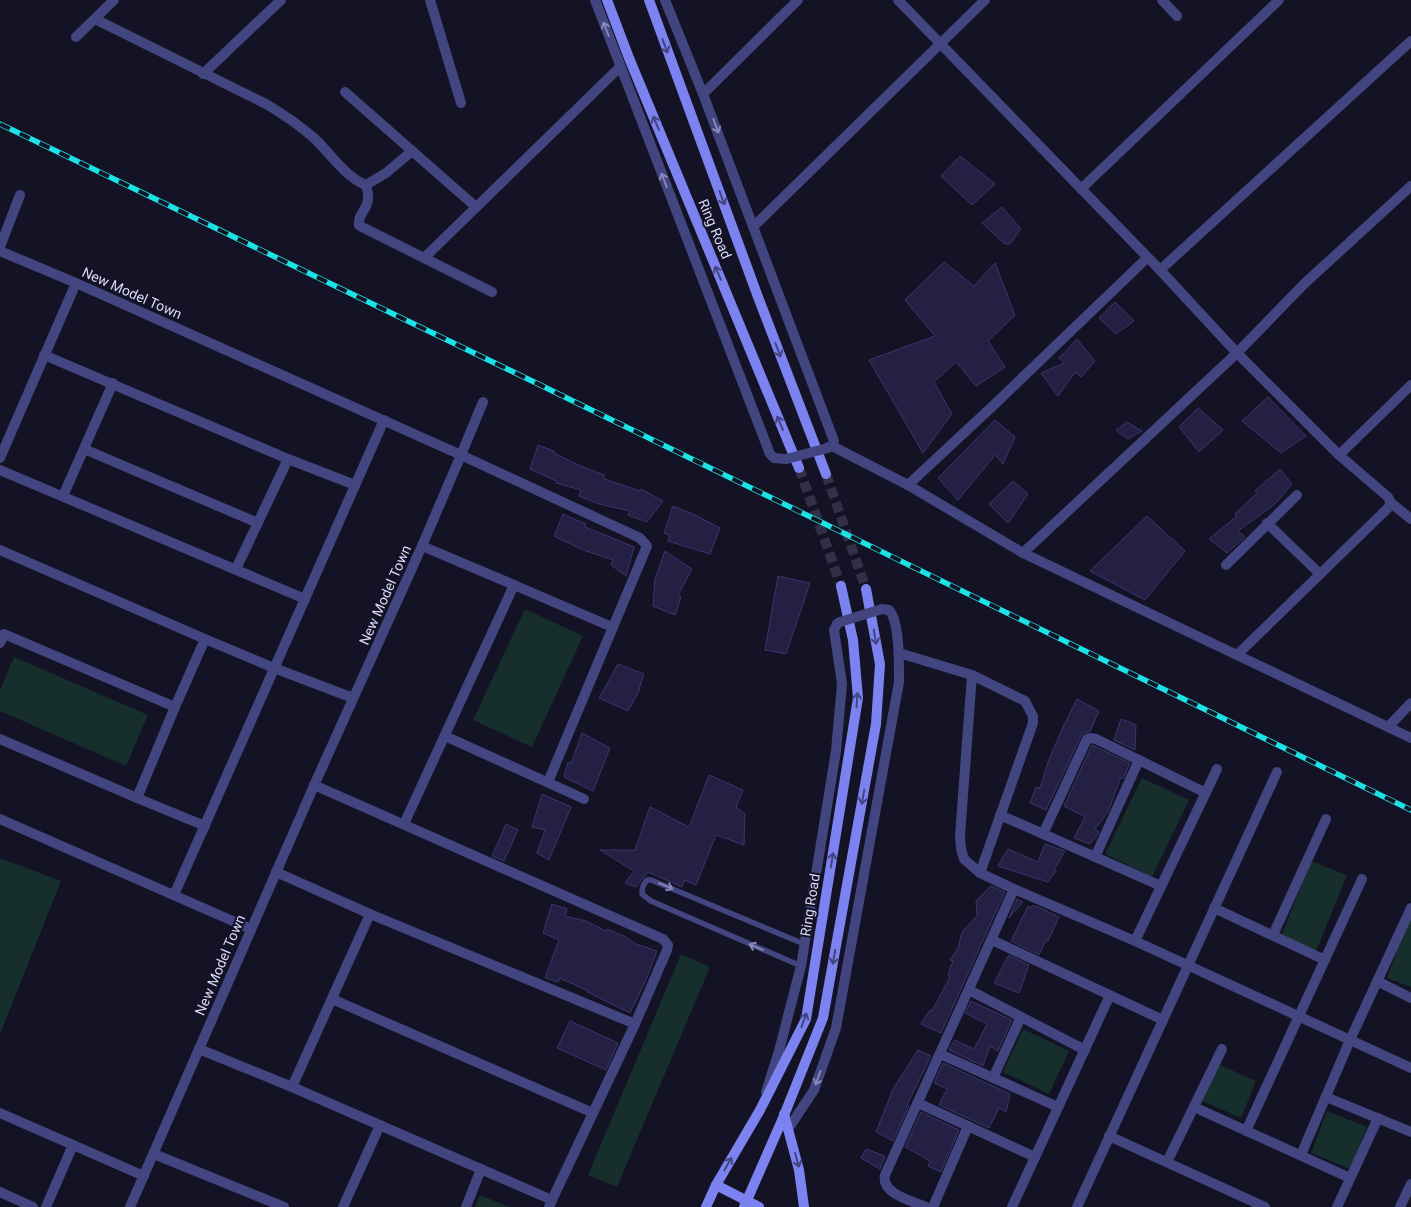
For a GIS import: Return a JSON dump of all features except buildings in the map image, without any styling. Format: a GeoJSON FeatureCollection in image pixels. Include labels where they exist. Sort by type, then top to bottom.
{"type":"FeatureCollection","features":[{"type":"Feature","properties":{"kind":"street"},"geometry":{"type":"LineString","coordinates":[[76,37],[114,0]]}},
{"type":"Feature","properties":{"kind":"street"},"geometry":{"type":"LineString","coordinates":[[204,74],[280,0]]}},
{"type":"Feature","properties":{"kind":"street"},"geometry":{"type":"LineString","coordinates":[[430,0],[461,102]]}},
{"type":"Feature","properties":{"kind":"street"},"geometry":{"type":"LineString","coordinates":[[595,0],[770,454],[778,460],[830,447],[908,485],[1023,553],[1411,738]]}},
{"type":"Feature","properties":{"kind":"street","name":"Ring Road"},"geometry":{"type":"LineString","coordinates":[[607,0],[629,58],[799,468]]}},
{"type":"Feature","properties":{"kind":"street","name":"Ring Road"},"geometry":{"type":"LineString","coordinates":[[648,0],[826,474]]}},
{"type":"Feature","properties":{"kind":"street"},"geometry":{"type":"LineString","coordinates":[[665,0],[754,226],[834,441],[830,447]]}},
{"type":"Feature","properties":{"kind":"street"},"geometry":{"type":"LineString","coordinates":[[703,94],[798,0]]}},
{"type":"Feature","properties":{"kind":"street"},"geometry":{"type":"LineString","coordinates":[[898,0],[1160,270],[1237,353],[1339,455],[1411,519]]}},
{"type":"Feature","properties":{"kind":"street"},"geometry":{"type":"LineString","coordinates":[[754,226],[986,0]]}},
{"type":"Feature","properties":{"kind":"street"},"geometry":{"type":"LineString","coordinates":[[1162,0],[1177,16]]}},
{"type":"Feature","properties":{"kind":"street"},"geometry":{"type":"LineString","coordinates":[[1081,188],[1279,0]]}},
{"type":"Feature","properties":{"kind":"street"},"geometry":{"type":"LineString","coordinates":[[95,19],[291,118],[356,181],[366,185],[369,194],[368,201],[359,219],[359,225],[492,292]]}},
{"type":"Feature","properties":{"kind":"street"},"geometry":{"type":"LineString","coordinates":[[1160,270],[1411,41]]}},
{"type":"Feature","properties":{"kind":"street"},"geometry":{"type":"LineString","coordinates":[[424,258],[620,68]]}},
{"type":"Feature","properties":{"kind":"street"},"geometry":{"type":"LineString","coordinates":[[345,92],[476,207]]}},
{"type":"Feature","properties":{"kind":"street"},"geometry":{"type":"LineString","coordinates":[[366,185],[386,173],[412,151]]}},
{"type":"Feature","properties":{"kind":"street"},"geometry":{"type":"LineString","coordinates":[[1023,553],[1237,353],[1304,284],[1411,186]]}},
{"type":"Feature","properties":{"kind":"street"},"geometry":{"type":"LineString","coordinates":[[0,247],[20,195]]}},
{"type":"Feature","properties":{"kind":"street","name":"New Model Town"},"geometry":{"type":"LineString","coordinates":[[0,251],[461,455],[250,929],[130,1207]]}},
{"type":"Feature","properties":{"kind":"street"},"geometry":{"type":"LineString","coordinates":[[908,485],[1147,258]]}},
{"type":"Feature","properties":{"kind":"street"},"geometry":{"type":"LineString","coordinates":[[0,458],[76,283]]}},
{"type":"Feature","properties":{"kind":"street"},"geometry":{"type":"LineString","coordinates":[[44,355],[288,459],[355,485]]}},
{"type":"Feature","properties":{"kind":"street"},"geometry":{"type":"LineString","coordinates":[[63,496],[113,383]]}},
{"type":"Feature","properties":{"kind":"street"},"geometry":{"type":"LineString","coordinates":[[1339,455],[1411,385]]}},
{"type":"Feature","properties":{"kind":"street"},"geometry":{"type":"LineString","coordinates":[[483,402],[461,455],[644,541],[647,546],[647,550],[612,627],[548,782]]}},
{"type":"Feature","properties":{"kind":"street"},"geometry":{"type":"LineString","coordinates":[[174,895],[384,420]]}},
{"type":"Feature","properties":{"kind":"street"},"geometry":{"type":"LineString","coordinates":[[84,449],[258,524]]}},
{"type":"Feature","properties":{"kind":"street"},"geometry":{"type":"LineString","coordinates":[[236,569],[288,459]]}},
{"type":"Feature","properties":{"kind":"street"},"geometry":{"type":"LineString","coordinates":[[0,470],[305,598]]}},
{"type":"Feature","properties":{"kind":"street"},"geometry":{"type":"LineString","coordinates":[[1226,565],[1298,494]]}},
{"type":"Feature","properties":{"kind":"street"},"geometry":{"type":"LineString","coordinates":[[1237,655],[1391,503]]}},
{"type":"Feature","properties":{"kind":"street"},"geometry":{"type":"LineString","coordinates":[[1267,523],[1320,574]]}},
{"type":"Feature","properties":{"kind":"street"},"geometry":{"type":"LineString","coordinates":[[422,546],[612,627]]}},
{"type":"Feature","properties":{"kind":"street"},"geometry":{"type":"LineString","coordinates":[[0,550],[274,668],[353,698]]}},
{"type":"Feature","properties":{"kind":"street"},"geometry":{"type":"LineString","coordinates":[[404,824],[514,585]]}},
{"type":"Feature","properties":{"kind":"street","name":"Ring Road"},"geometry":{"type":"LineString","coordinates":[[706,1207],[760,1110],[806,1019],[858,698],[852,640],[841,586]]}},
{"type":"Feature","properties":{"kind":"street"},"geometry":{"type":"LineString","coordinates":[[745,1204],[823,1018],[876,724],[880,664],[866,589]]}},
{"type":"Feature","properties":{"kind":"street"},"geometry":{"type":"LineString","coordinates":[[760,1110],[779,1051],[801,966],[836,751],[842,684],[834,630],[840,622],[882,609],[889,610],[894,619],[899,653],[900,682],[836,1028],[814,1090],[788,1129]]}},
{"type":"Feature","properties":{"kind":"street"},"geometry":{"type":"LineString","coordinates":[[1,637],[176,706]]}},
{"type":"Feature","properties":{"kind":"street"},"geometry":{"type":"LineString","coordinates":[[137,798],[205,639]]}},
{"type":"Feature","properties":{"kind":"street"},"geometry":{"type":"LineString","coordinates":[[899,653],[972,676],[1025,702],[1033,716],[1033,723],[980,873]]}},
{"type":"Feature","properties":{"kind":"street"},"geometry":{"type":"LineString","coordinates":[[972,676],[960,836],[964,859],[980,873],[1014,890],[1135,941],[1411,1068]]}},
{"type":"Feature","properties":{"kind":"street"},"geometry":{"type":"LineString","coordinates":[[1388,727],[1411,703]]}},
{"type":"Feature","properties":{"kind":"street"},"geometry":{"type":"LineString","coordinates":[[445,736],[584,799]]}},
{"type":"Feature","properties":{"kind":"street"},"geometry":{"type":"LineString","coordinates":[[1044,834],[1087,739],[1090,738],[1096,738],[1206,793]]}},
{"type":"Feature","properties":{"kind":"street"},"geometry":{"type":"LineString","coordinates":[[0,739],[205,826]]}},
{"type":"Feature","properties":{"kind":"street"},"geometry":{"type":"LineString","coordinates":[[1095,857],[1139,760]]}},
{"type":"Feature","properties":{"kind":"street"},"geometry":{"type":"LineString","coordinates":[[1135,941],[1217,769]]}},
{"type":"Feature","properties":{"kind":"street"},"geometry":{"type":"LineString","coordinates":[[1077,1207],[1277,772]]}},
{"type":"Feature","properties":{"kind":"street"},"geometry":{"type":"LineString","coordinates":[[199,1049],[481,1169],[551,1203],[635,1024],[667,950],[668,945],[663,938],[314,785]]}},
{"type":"Feature","properties":{"kind":"street"},"geometry":{"type":"LineString","coordinates":[[1000,815],[1161,886]]}},
{"type":"Feature","properties":{"kind":"street"},"geometry":{"type":"LineString","coordinates":[[0,819],[250,929]]}},
{"type":"Feature","properties":{"kind":"street"},"geometry":{"type":"LineString","coordinates":[[1273,935],[1326,819]]}},
{"type":"Feature","properties":{"kind":"street"},"geometry":{"type":"LineString","coordinates":[[276,872],[370,914],[635,1024]]}},
{"type":"Feature","properties":{"kind":"street"},"geometry":{"type":"LineString","coordinates":[[1246,1131],[1362,879]]}},
{"type":"Feature","properties":{"kind":"street"},"geometry":{"type":"LineString","coordinates":[[926,1207],[890,1191],[885,1186],[885,1175],[1014,890]]}},
{"type":"Feature","properties":{"kind":"street"},"geometry":{"type":"LineString","coordinates":[[1214,908],[1325,960]]}},
{"type":"Feature","properties":{"kind":"street"},"geometry":{"type":"LineString","coordinates":[[1301,1155],[1350,1040],[1411,908]]}},
{"type":"Feature","properties":{"kind":"street"},"geometry":{"type":"LineString","coordinates":[[292,1087],[370,914]]}},
{"type":"Feature","properties":{"kind":"street"},"geometry":{"type":"LineString","coordinates":[[992,940],[1163,1020]]}},
{"type":"Feature","properties":{"kind":"street"},"geometry":{"type":"LineString","coordinates":[[1378,981],[1411,998]]}},
{"type":"Feature","properties":{"kind":"street"},"geometry":{"type":"LineString","coordinates":[[969,990],[1085,1050]]}},
{"type":"Feature","properties":{"kind":"street"},"geometry":{"type":"LineString","coordinates":[[1012,1207],[1110,995]]}},
{"type":"Feature","properties":{"kind":"street"},"geometry":{"type":"LineString","coordinates":[[332,999],[593,1113]]}},
{"type":"Feature","properties":{"kind":"street"},"geometry":{"type":"LineString","coordinates":[[993,1078],[1021,1017]]}},
{"type":"Feature","properties":{"kind":"street"},"geometry":{"type":"LineString","coordinates":[[1167,1162],[1222,1049]]}},
{"type":"Feature","properties":{"kind":"street"},"geometry":{"type":"LineString","coordinates":[[940,1054],[1058,1107]]}},
{"type":"Feature","properties":{"kind":"street"},"geometry":{"type":"LineString","coordinates":[[1326,1097],[1411,1132]]}},
{"type":"Feature","properties":{"kind":"street"},"geometry":{"type":"LineString","coordinates":[[918,1103],[1035,1158]]}},
{"type":"Feature","properties":{"kind":"street"},"geometry":{"type":"LineString","coordinates":[[1194,1107],[1350,1178]]}},
{"type":"Feature","properties":{"kind":"street"},"geometry":{"type":"LineString","coordinates":[[0,1113],[144,1176]]}},
{"type":"Feature","properties":{"kind":"street"},"geometry":{"type":"LineString","coordinates":[[784,1114],[799,1170],[804,1207]]}},
{"type":"Feature","properties":{"kind":"street"},"geometry":{"type":"LineString","coordinates":[[1337,1207],[1378,1118]]}},
{"type":"Feature","properties":{"kind":"street"},"geometry":{"type":"LineString","coordinates":[[343,1207],[380,1125]]}},
{"type":"Feature","properties":{"kind":"street"},"geometry":{"type":"LineString","coordinates":[[933,1207],[968,1126]]}},
{"type":"Feature","properties":{"kind":"street"},"geometry":{"type":"LineString","coordinates":[[1110,1136],[1265,1207]]}},
{"type":"Feature","properties":{"kind":"street"},"geometry":{"type":"LineString","coordinates":[[46,1207],[73,1145]]}},
{"type":"Feature","properties":{"kind":"street"},"geometry":{"type":"LineString","coordinates":[[154,1154],[284,1207]]}},
{"type":"Feature","properties":{"kind":"street"},"geometry":{"type":"LineString","coordinates":[[466,1207],[481,1169]]}},
{"type":"Feature","properties":{"kind":"street"},"geometry":{"type":"LineString","coordinates":[[1400,1207],[1411,1184]]}},
{"type":"Feature","properties":{"kind":"street"},"geometry":{"type":"LineString","coordinates":[[716,1186],[745,1204],[759,1207]]}},
{"type":"Feature","properties":{"kind":"street"},"geometry":{"type":"LineString","coordinates":[[0,1192],[33,1207]]}},
{"type":"Feature","properties":{"kind":"lane"},"geometry":{"type":"LineString","coordinates":[[801,966],[651,901],[642,894],[644,882],[651,880],[804,944]]}},
{"type":"Feature","properties":{"kind":"green space"},"geometry":{"type":"Polygon","coordinates":[[[525,609],[583,636],[532,747],[473,720],[525,609]]]}},
{"type":"Feature","properties":{"kind":"green space"},"geometry":{"type":"Polygon","coordinates":[[[14,657],[148,715],[126,766],[0,711],[0,690],[14,657]]]}},
{"type":"Feature","properties":{"kind":"green space"},"geometry":{"type":"Polygon","coordinates":[[[1142,778],[1189,800],[1152,877],[1105,854],[1142,778]]]}},
{"type":"Feature","properties":{"kind":"green space"},"geometry":{"type":"Polygon","coordinates":[[[0,858],[61,881],[0,1034],[0,858]]]}},
{"type":"Feature","properties":{"kind":"green space"},"geometry":{"type":"Polygon","coordinates":[[[1311,861],[1347,875],[1316,951],[1281,937],[1311,861]]]}},
{"type":"Feature","properties":{"kind":"green space"},"geometry":{"type":"Polygon","coordinates":[[[1411,911],[1411,987],[1387,978],[1411,911]]]}},
{"type":"Feature","properties":{"kind":"green space"},"geometry":{"type":"Polygon","coordinates":[[[681,954],[710,967],[617,1187],[588,1175],[681,954]]]}},
{"type":"Feature","properties":{"kind":"green space"},"geometry":{"type":"Polygon","coordinates":[[[1023,1029],[1069,1051],[1049,1094],[1003,1072],[1023,1029]]]}},
{"type":"Feature","properties":{"kind":"green space"},"geometry":{"type":"Polygon","coordinates":[[[1218,1064],[1256,1081],[1241,1118],[1202,1101],[1218,1064]]]}},
{"type":"Feature","properties":{"kind":"green space"},"geometry":{"type":"Polygon","coordinates":[[[1327,1111],[1367,1127],[1350,1169],[1311,1153],[1327,1111]]]}},
{"type":"Feature","properties":{"kind":"green space"},"geometry":{"type":"Polygon","coordinates":[[[480,1195],[509,1207],[475,1207],[480,1195]]]}},
{"type":"Feature","properties":{"kind":"tunnel"},"geometry":{"type":"LineString","coordinates":[[799,468],[841,586]]}},
{"type":"Feature","properties":{"kind":"tunnel"},"geometry":{"type":"LineString","coordinates":[[826,474],[866,589]]}},
{"type":"Feature","properties":{"kind":"railway"},"geometry":{"type":"LineString","coordinates":[[0,124],[1411,810]]}}]}
